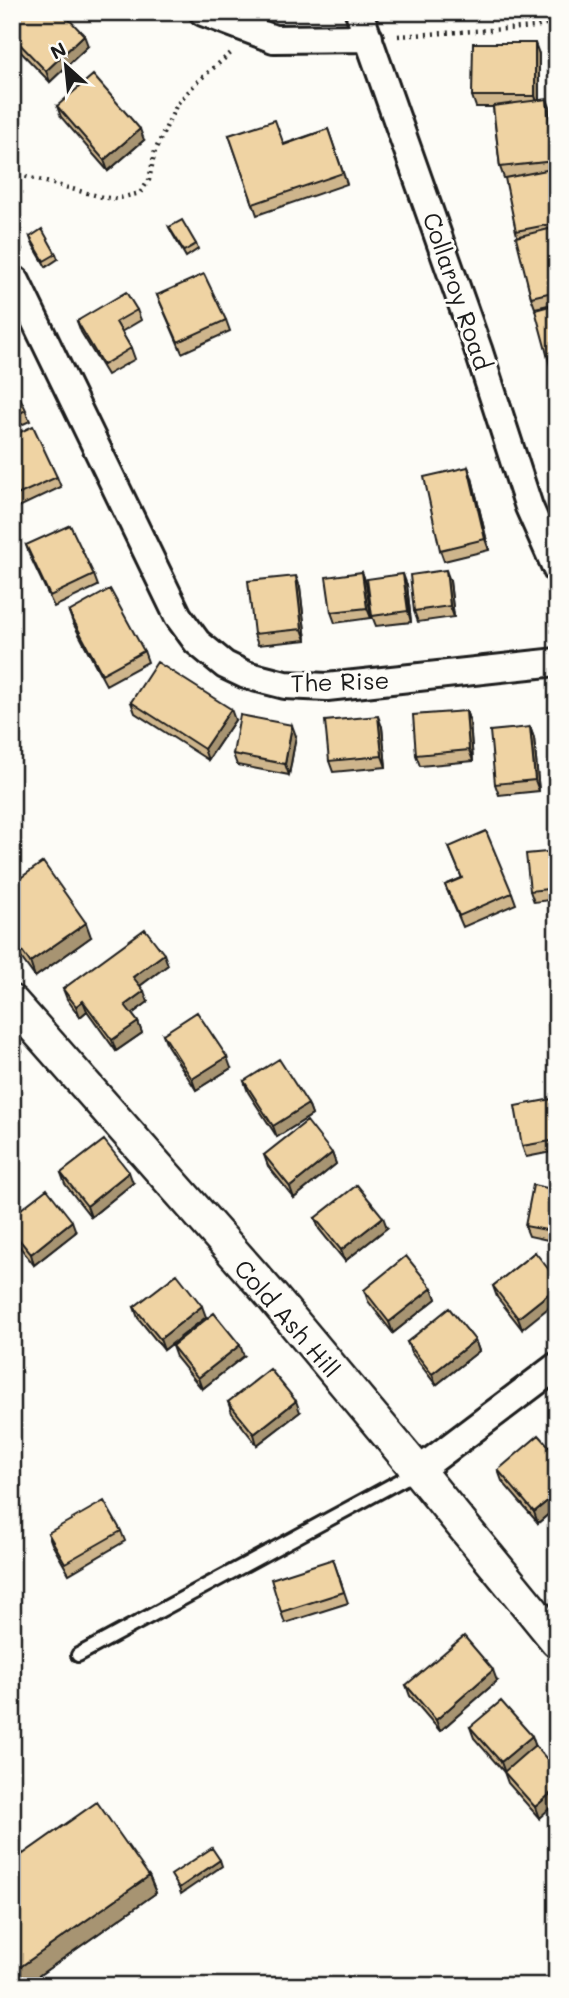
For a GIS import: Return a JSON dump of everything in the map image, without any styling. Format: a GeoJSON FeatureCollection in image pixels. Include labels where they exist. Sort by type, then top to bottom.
{"type":"FeatureCollection","features":[{"type":"Feature","properties":{"kind":"street"},"geometry":{"type":"LineString","coordinates":[[203,12],[274,39],[369,38]]}},
{"type":"Feature","properties":{"kind":"street","name":"Collaroy Road"},"geometry":{"type":"LineString","coordinates":[[359,12],[478,349],[529,507],[557,570]]}},
{"type":"Feature","properties":{"kind":"street","name":"The Rise"},"geometry":{"type":"LineString","coordinates":[[16,281],[178,617],[197,642],[225,665],[246,675],[285,685],[327,687],[557,663]]}},
{"type":"Feature","properties":{"kind":"street","name":"Cold Ash Hill"},"geometry":{"type":"LineString","coordinates":[[12,1002],[270,1294],[557,1641]]}},
{"type":"Feature","properties":{"kind":"street"},"geometry":{"type":"LineString","coordinates":[[418,1471],[557,1366]]}},
{"type":"Feature","properties":{"kind":"lane"},"geometry":{"type":"LineString","coordinates":[[78,1655],[418,1471]]}},
{"type":"Feature","properties":{"kind":"path"},"geometry":{"type":"LineString","coordinates":[[369,38],[536,27],[557,20]]}},
{"type":"Feature","properties":{"kind":"path"},"geometry":{"type":"LineString","coordinates":[[12,173],[102,197],[116,199],[140,193],[149,180],[155,151],[177,103],[198,81],[257,32]]}},
{"type":"Feature","properties":{"kind":"building"},"geometry":{"type":"Polygon","coordinates":[[[12,12],[62,12],[84,35],[46,71],[12,36],[12,12]]]}},
{"type":"Feature","properties":{"kind":"building"},"geometry":{"type":"Polygon","coordinates":[[[473,43],[535,43],[535,96],[472,96],[473,43]]]}},
{"type":"Feature","properties":{"kind":"building"},"geometry":{"type":"Polygon","coordinates":[[[93,75],[140,129],[104,160],[57,106],[93,75]]]}},
{"type":"Feature","properties":{"kind":"building"},"geometry":{"type":"Polygon","coordinates":[[[547,99],[554,161],[500,167],[493,106],[547,99]]]}},
{"type":"Feature","properties":{"kind":"building"},"geometry":{"type":"Polygon","coordinates":[[[275,120],[284,145],[328,129],[343,173],[253,204],[229,135],[275,120]]]}},
{"type":"Feature","properties":{"kind":"building"},"geometry":{"type":"Polygon","coordinates":[[[557,168],[557,223],[516,231],[505,178],[557,168]]]}},
{"type":"Feature","properties":{"kind":"building"},"geometry":{"type":"Polygon","coordinates":[[[182,220],[196,244],[184,251],[169,227],[182,220]]]}},
{"type":"Feature","properties":{"kind":"building"},"geometry":{"type":"Polygon","coordinates":[[[12,227],[18,239],[12,242],[12,227]]]}},
{"type":"Feature","properties":{"kind":"building"},"geometry":{"type":"Polygon","coordinates":[[[557,227],[557,291],[531,297],[516,237],[557,227]]]}},
{"type":"Feature","properties":{"kind":"building"},"geometry":{"type":"Polygon","coordinates":[[[42,229],[56,254],[44,261],[30,237],[42,229]]]}},
{"type":"Feature","properties":{"kind":"building"},"geometry":{"type":"Polygon","coordinates":[[[204,274],[226,320],[178,342],[157,295],[204,274]]]}},
{"type":"Feature","properties":{"kind":"building"},"geometry":{"type":"Polygon","coordinates":[[[126,292],[137,310],[116,322],[131,348],[103,365],[77,321],[126,292]]]}},
{"type":"Feature","properties":{"kind":"building"},"geometry":{"type":"Polygon","coordinates":[[[557,304],[557,368],[551,369],[535,310],[557,304]]]}},
{"type":"Feature","properties":{"kind":"building"},"geometry":{"type":"Polygon","coordinates":[[[12,381],[26,410],[12,417],[12,381]]]}},
{"type":"Feature","properties":{"kind":"building"},"geometry":{"type":"Polygon","coordinates":[[[33,426],[57,477],[13,497],[12,436],[33,426]]]}},
{"type":"Feature","properties":{"kind":"building"},"geometry":{"type":"Polygon","coordinates":[[[468,467],[485,539],[440,550],[424,477],[468,467]]]}},
{"type":"Feature","properties":{"kind":"building"},"geometry":{"type":"Polygon","coordinates":[[[70,525],[94,575],[50,596],[26,545],[70,525]]]}},
{"type":"Feature","properties":{"kind":"building"},"geometry":{"type":"Polygon","coordinates":[[[446,570],[450,606],[414,611],[410,575],[446,570]]]}},
{"type":"Feature","properties":{"kind":"building"},"geometry":{"type":"Polygon","coordinates":[[[362,572],[367,608],[331,612],[326,577],[362,572]]]}},
{"type":"Feature","properties":{"kind":"building"},"geometry":{"type":"Polygon","coordinates":[[[403,574],[408,611],[372,616],[367,579],[403,574]]]}},
{"type":"Feature","properties":{"kind":"building"},"geometry":{"type":"Polygon","coordinates":[[[296,576],[302,629],[254,634],[248,581],[296,576]]]}},
{"type":"Feature","properties":{"kind":"building"},"geometry":{"type":"Polygon","coordinates":[[[110,589],[144,651],[102,674],[69,612],[110,589]]]}},
{"type":"Feature","properties":{"kind":"building"},"geometry":{"type":"Polygon","coordinates":[[[157,662],[231,709],[204,749],[131,702],[157,662]]]}},
{"type":"Feature","properties":{"kind":"building"},"geometry":{"type":"Polygon","coordinates":[[[466,711],[469,750],[416,755],[413,715],[466,711]]]}},
{"type":"Feature","properties":{"kind":"building"},"geometry":{"type":"Polygon","coordinates":[[[240,715],[292,725],[285,764],[233,754],[240,715]]]}},
{"type":"Feature","properties":{"kind":"building"},"geometry":{"type":"Polygon","coordinates":[[[378,716],[382,756],[329,761],[325,721],[378,716]]]}},
{"type":"Feature","properties":{"kind":"building"},"geometry":{"type":"Polygon","coordinates":[[[530,727],[535,780],[495,784],[490,731],[530,727]]]}},
{"type":"Feature","properties":{"kind":"building"},"geometry":{"type":"Polygon","coordinates":[[[486,831],[512,893],[459,916],[445,885],[462,878],[449,847],[486,831]]]}},
{"type":"Feature","properties":{"kind":"building"},"geometry":{"type":"Polygon","coordinates":[[[557,851],[557,888],[530,891],[526,854],[557,851]]]}},
{"type":"Feature","properties":{"kind":"building"},"geometry":{"type":"Polygon","coordinates":[[[43,862],[86,923],[30,962],[12,937],[12,884],[43,862]]]}},
{"type":"Feature","properties":{"kind":"building"},"geometry":{"type":"Polygon","coordinates":[[[145,929],[164,954],[133,977],[144,991],[125,1005],[138,1022],[112,1040],[83,1001],[76,1006],[63,989],[145,929]]]}},
{"type":"Feature","properties":{"kind":"building"},"geometry":{"type":"Polygon","coordinates":[[[197,1012],[227,1057],[192,1079],[163,1034],[197,1012]]]}},
{"type":"Feature","properties":{"kind":"building"},"geometry":{"type":"Polygon","coordinates":[[[12,1032],[18,1040],[12,1044],[12,1032]]]}},
{"type":"Feature","properties":{"kind":"building"},"geometry":{"type":"Polygon","coordinates":[[[279,1059],[308,1104],[273,1126],[244,1081],[279,1059]]]}},
{"type":"Feature","properties":{"kind":"building"},"geometry":{"type":"Polygon","coordinates":[[[557,1098],[557,1140],[522,1146],[515,1106],[557,1098]]]}},
{"type":"Feature","properties":{"kind":"building"},"geometry":{"type":"Polygon","coordinates":[[[307,1121],[332,1153],[290,1187],[264,1155],[307,1121]]]}},
{"type":"Feature","properties":{"kind":"building"},"geometry":{"type":"Polygon","coordinates":[[[104,1140],[129,1172],[87,1206],[61,1173],[104,1140]]]}},
{"type":"Feature","properties":{"kind":"building"},"geometry":{"type":"Polygon","coordinates":[[[357,1185],[383,1217],[341,1250],[315,1218],[357,1185]]]}},
{"type":"Feature","properties":{"kind":"building"},"geometry":{"type":"Polygon","coordinates":[[[533,1185],[557,1190],[557,1232],[525,1226],[533,1185]]]}},
{"type":"Feature","properties":{"kind":"building"},"geometry":{"type":"Polygon","coordinates":[[[47,1189],[72,1221],[31,1254],[12,1231],[12,1216],[47,1189]]]}},
{"type":"Feature","properties":{"kind":"building"},"geometry":{"type":"Polygon","coordinates":[[[535,1252],[557,1280],[557,1287],[518,1318],[493,1286],[535,1252]]]}},
{"type":"Feature","properties":{"kind":"building"},"geometry":{"type":"Polygon","coordinates":[[[406,1256],[432,1288],[389,1322],[364,1290],[406,1256]]]}},
{"type":"Feature","properties":{"kind":"building"},"geometry":{"type":"Polygon","coordinates":[[[177,1274],[202,1306],[160,1339],[134,1307],[177,1274]]]}},
{"type":"Feature","properties":{"kind":"building"},"geometry":{"type":"Polygon","coordinates":[[[449,1308],[475,1340],[432,1374],[407,1342],[449,1308]]]}},
{"type":"Feature","properties":{"kind":"building"},"geometry":{"type":"Polygon","coordinates":[[[214,1313],[240,1345],[198,1378],[172,1346],[214,1313]]]}},
{"type":"Feature","properties":{"kind":"building"},"geometry":{"type":"Polygon","coordinates":[[[270,1369],[296,1401],[254,1434],[228,1402],[270,1369]]]}},
{"type":"Feature","properties":{"kind":"building"},"geometry":{"type":"Polygon","coordinates":[[[539,1435],[557,1455],[557,1493],[534,1512],[498,1470],[539,1435]]]}},
{"type":"Feature","properties":{"kind":"building"},"geometry":{"type":"Polygon","coordinates":[[[104,1501],[121,1531],[65,1563],[48,1533],[104,1501]]]}},
{"type":"Feature","properties":{"kind":"building"},"geometry":{"type":"Polygon","coordinates":[[[333,1559],[344,1592],[281,1612],[271,1579],[333,1559]]]}},
{"type":"Feature","properties":{"kind":"building"},"geometry":{"type":"Polygon","coordinates":[[[464,1636],[493,1670],[436,1720],[406,1685],[464,1636]]]}},
{"type":"Feature","properties":{"kind":"building"},"geometry":{"type":"Polygon","coordinates":[[[501,1701],[532,1736],[501,1762],[470,1727],[501,1701]]]}},
{"type":"Feature","properties":{"kind":"building"},"geometry":{"type":"Polygon","coordinates":[[[535,1745],[557,1771],[557,1788],[535,1807],[504,1772],[535,1745]]]}},
{"type":"Feature","properties":{"kind":"building"},"geometry":{"type":"Polygon","coordinates":[[[97,1802],[149,1876],[13,1972],[12,1839],[23,1854],[97,1802]]]}},
{"type":"Feature","properties":{"kind":"building"},"geometry":{"type":"Polygon","coordinates":[[[212,1848],[220,1860],[179,1888],[171,1875],[212,1848]]]}}]}
